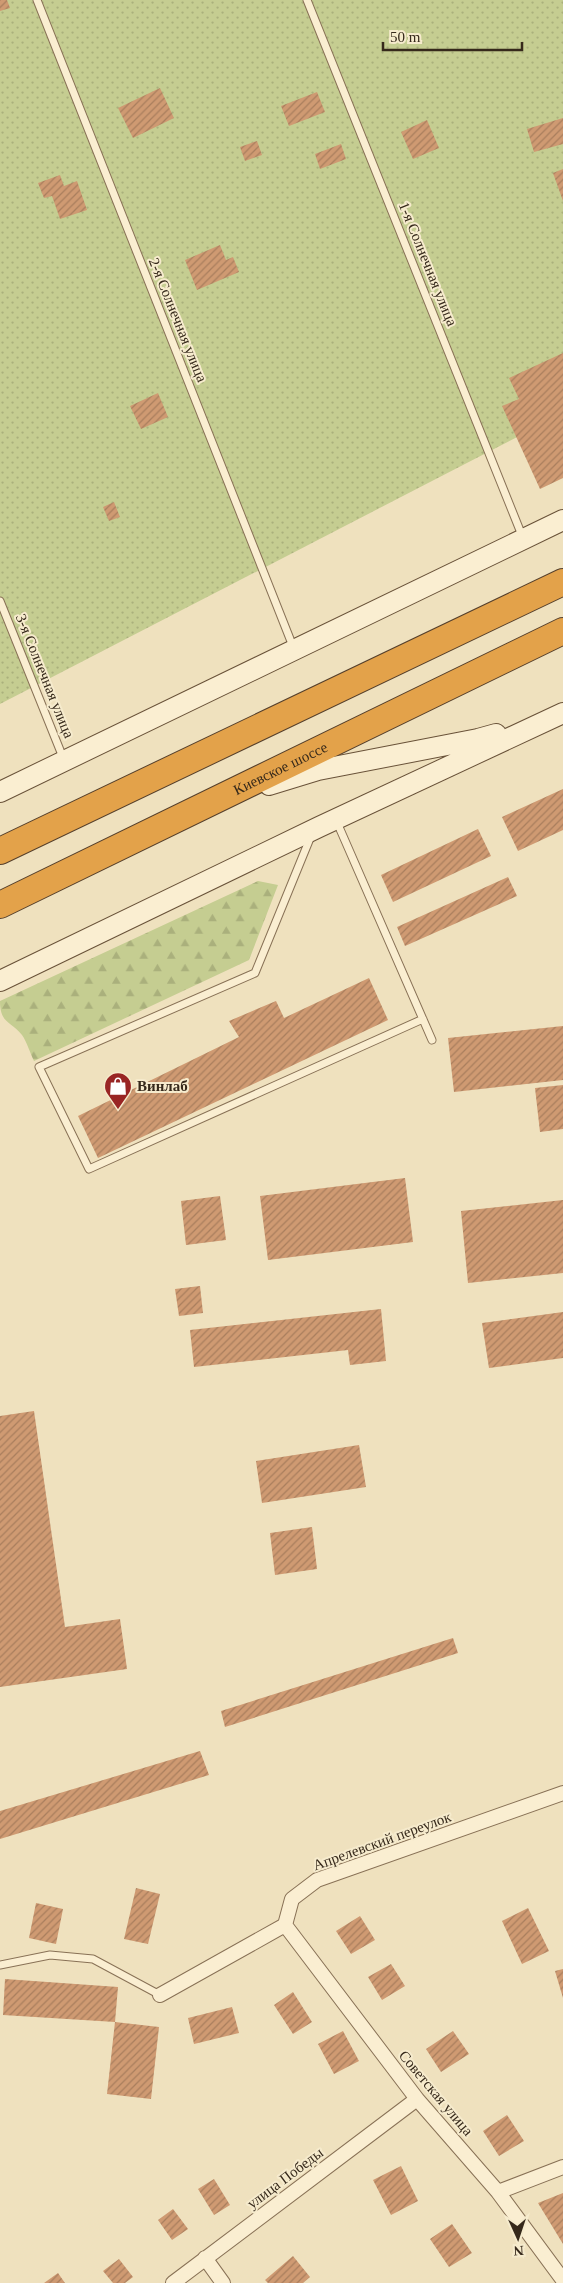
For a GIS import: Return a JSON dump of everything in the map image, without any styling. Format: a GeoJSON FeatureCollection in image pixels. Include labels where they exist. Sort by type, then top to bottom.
{"type":"FeatureCollection","features":[{"type":"Feature","properties":{"kind":"highway"},"geometry":{"type":"LineString","coordinates":[[0,851],[563,582]]}},
{"type":"Feature","properties":{"kind":"highway","name":"Киевское шоссе"},"geometry":{"type":"LineString","coordinates":[[0,905],[563,631]]}},
{"type":"Feature","properties":{"kind":"main road"},"geometry":{"type":"LineString","coordinates":[[0,792],[563,520]]}},
{"type":"Feature","properties":{"kind":"main road"},"geometry":{"type":"LineString","coordinates":[[205,806],[311,772],[478,739],[563,712]]}},
{"type":"Feature","properties":{"kind":"main road"},"geometry":{"type":"LineString","coordinates":[[0,981],[327,823],[563,712]]}},
{"type":"Feature","properties":{"kind":"street","name":"Апрелевский переулок"},"geometry":{"type":"LineString","coordinates":[[285,1926],[292,1899],[317,1880],[563,1793]]}},
{"type":"Feature","properties":{"kind":"street"},"geometry":{"type":"LineString","coordinates":[[160,1995],[285,1926]]}},
{"type":"Feature","properties":{"kind":"street","name":"Советская улица"},"geometry":{"type":"LineString","coordinates":[[285,1926],[417,2099],[498,2192],[563,2280]]}},
{"type":"Feature","properties":{"kind":"street","name":"улица Победы"},"geometry":{"type":"LineString","coordinates":[[174,2283],[417,2099]]}},
{"type":"Feature","properties":{"kind":"street"},"geometry":{"type":"LineString","coordinates":[[498,2192],[563,2167]]}},
{"type":"Feature","properties":{"kind":"street"},"geometry":{"type":"LineString","coordinates":[[205,2258],[224,2283]]}},
{"type":"Feature","properties":{"kind":"lane","name":"2-я Солнечная улица"},"geometry":{"type":"LineString","coordinates":[[37,0],[294,650]]}},
{"type":"Feature","properties":{"kind":"lane","name":"1-я Солнечная улица"},"geometry":{"type":"LineString","coordinates":[[306,0],[523,539]]}},
{"type":"Feature","properties":{"kind":"lane","name":"3-я Солнечная улица"},"geometry":{"type":"LineString","coordinates":[[0,601],[64,761]]}},
{"type":"Feature","properties":{"kind":"lane"},"geometry":{"type":"LineString","coordinates":[[423,1019],[89,1168],[39,1067],[255,973],[311,837],[327,823],[423,1019],[432,1040]]}},
{"type":"Feature","properties":{"kind":"lane"},"geometry":{"type":"LineString","coordinates":[[0,1965],[50,1955],[93,1959],[160,1995]]}},
{"type":"Feature","properties":{"kind":"green space"},"geometry":{"type":"Polygon","coordinates":[[[0,0],[563,0],[563,371],[525,433],[0,704],[0,0]]]}},
{"type":"Feature","properties":{"kind":"green space"},"geometry":{"type":"Polygon","coordinates":[[[258,881],[278,885],[249,960],[34,1061],[22,1035],[4,1018],[0,1008],[0,1001],[258,881]]]}},
{"type":"Feature","properties":{"kind":"building"},"geometry":{"type":"Polygon","coordinates":[[[0,0],[7,0],[10,8],[0,11],[0,0]]]}},
{"type":"Feature","properties":{"kind":"building"},"geometry":{"type":"Polygon","coordinates":[[[160,88],[174,118],[133,138],[118,108],[160,88]]]}},
{"type":"Feature","properties":{"kind":"building"},"geometry":{"type":"Polygon","coordinates":[[[317,92],[325,112],[289,126],[281,106],[317,92]]]}},
{"type":"Feature","properties":{"kind":"building"},"geometry":{"type":"Polygon","coordinates":[[[563,118],[563,144],[534,152],[527,129],[563,118]]]}},
{"type":"Feature","properties":{"kind":"building"},"geometry":{"type":"Polygon","coordinates":[[[427,120],[439,148],[413,159],[401,132],[427,120]]]}},
{"type":"Feature","properties":{"kind":"building"},"geometry":{"type":"Polygon","coordinates":[[[257,141],[262,155],[245,161],[240,147],[257,141]]]}},
{"type":"Feature","properties":{"kind":"building"},"geometry":{"type":"Polygon","coordinates":[[[341,144],[346,159],[320,169],[315,154],[341,144]]]}},
{"type":"Feature","properties":{"kind":"building"},"geometry":{"type":"Polygon","coordinates":[[[563,169],[563,201],[553,173],[563,169]]]}},
{"type":"Feature","properties":{"kind":"building"},"geometry":{"type":"Polygon","coordinates":[[[60,175],[64,186],[77,181],[87,210],[60,219],[52,196],[44,198],[38,183],[60,175]]]}},
{"type":"Feature","properties":{"kind":"building"},"geometry":{"type":"Polygon","coordinates":[[[220,245],[226,260],[233,257],[239,272],[197,290],[185,260],[220,245]]]}},
{"type":"Feature","properties":{"kind":"building"},"geometry":{"type":"Polygon","coordinates":[[[563,353],[563,478],[540,489],[502,406],[519,399],[509,378],[563,353]]]}},
{"type":"Feature","properties":{"kind":"building"},"geometry":{"type":"Polygon","coordinates":[[[158,393],[168,417],[141,429],[130,406],[158,393]]]}},
{"type":"Feature","properties":{"kind":"building"},"geometry":{"type":"Polygon","coordinates":[[[114,502],[120,517],[109,521],[103,507],[114,502]]]}},
{"type":"Feature","properties":{"kind":"building"},"geometry":{"type":"Polygon","coordinates":[[[563,789],[563,830],[518,851],[502,817],[563,789]]]}},
{"type":"Feature","properties":{"kind":"building"},"geometry":{"type":"Polygon","coordinates":[[[478,829],[491,856],[393,902],[381,875],[478,829]]]}},
{"type":"Feature","properties":{"kind":"building"},"geometry":{"type":"Polygon","coordinates":[[[508,877],[517,896],[405,946],[397,927],[508,877]]]}},
{"type":"Feature","properties":{"kind":"building"},"geometry":{"type":"Polygon","coordinates":[[[369,978],[388,1020],[98,1158],[78,1116],[239,1037],[229,1021],[276,1001],[284,1018],[369,978]]]}},
{"type":"Feature","properties":{"kind":"building"},"geometry":{"type":"Polygon","coordinates":[[[563,1026],[563,1080],[454,1092],[448,1038],[563,1026]]]}},
{"type":"Feature","properties":{"kind":"building"},"geometry":{"type":"Polygon","coordinates":[[[563,1085],[563,1129],[540,1132],[535,1088],[563,1085]]]}},
{"type":"Feature","properties":{"kind":"building"},"geometry":{"type":"Polygon","coordinates":[[[405,1178],[413,1242],[268,1260],[260,1196],[405,1178]]]}},
{"type":"Feature","properties":{"kind":"building"},"geometry":{"type":"Polygon","coordinates":[[[220,1196],[226,1240],[186,1245],[181,1201],[220,1196]]]}},
{"type":"Feature","properties":{"kind":"building"},"geometry":{"type":"Polygon","coordinates":[[[563,1200],[563,1273],[468,1283],[461,1211],[563,1200]]]}},
{"type":"Feature","properties":{"kind":"building"},"geometry":{"type":"Polygon","coordinates":[[[200,1286],[203,1313],[179,1316],[175,1289],[200,1286]]]}},
{"type":"Feature","properties":{"kind":"building"},"geometry":{"type":"Polygon","coordinates":[[[381,1309],[386,1361],[350,1365],[348,1350],[194,1367],[190,1330],[381,1309]]]}},
{"type":"Feature","properties":{"kind":"building"},"geometry":{"type":"Polygon","coordinates":[[[563,1312],[563,1358],[489,1368],[482,1323],[563,1312]]]}},
{"type":"Feature","properties":{"kind":"building"},"geometry":{"type":"Polygon","coordinates":[[[34,1411],[65,1627],[120,1619],[127,1669],[0,1687],[0,1416],[34,1411]]]}},
{"type":"Feature","properties":{"kind":"building"},"geometry":{"type":"Polygon","coordinates":[[[359,1445],[366,1487],[262,1503],[256,1461],[359,1445]]]}},
{"type":"Feature","properties":{"kind":"building"},"geometry":{"type":"Polygon","coordinates":[[[312,1527],[317,1569],[275,1575],[270,1533],[312,1527]]]}},
{"type":"Feature","properties":{"kind":"building"},"geometry":{"type":"Polygon","coordinates":[[[453,1638],[458,1653],[225,1727],[221,1711],[453,1638]]]}},
{"type":"Feature","properties":{"kind":"building"},"geometry":{"type":"Polygon","coordinates":[[[200,1751],[209,1775],[0,1839],[0,1811],[200,1751]]]}},
{"type":"Feature","properties":{"kind":"building"},"geometry":{"type":"Polygon","coordinates":[[[136,1888],[160,1894],[148,1944],[124,1939],[136,1888]]]}},
{"type":"Feature","properties":{"kind":"building"},"geometry":{"type":"Polygon","coordinates":[[[36,1903],[63,1909],[56,1944],[29,1938],[36,1903]]]}},
{"type":"Feature","properties":{"kind":"building"},"geometry":{"type":"Polygon","coordinates":[[[528,1908],[549,1951],[522,1964],[502,1921],[528,1908]]]}},
{"type":"Feature","properties":{"kind":"building"},"geometry":{"type":"Polygon","coordinates":[[[360,1916],[375,1940],[351,1954],[336,1931],[360,1916]]]}},
{"type":"Feature","properties":{"kind":"building"},"geometry":{"type":"Polygon","coordinates":[[[391,1964],[405,1986],[382,2000],[368,1977],[391,1964]]]}},
{"type":"Feature","properties":{"kind":"building"},"geometry":{"type":"Polygon","coordinates":[[[563,1969],[563,1998],[555,1971],[563,1969]]]}},
{"type":"Feature","properties":{"kind":"building"},"geometry":{"type":"Polygon","coordinates":[[[5,1979],[118,1987],[115,2022],[3,2015],[5,1979]]]}},
{"type":"Feature","properties":{"kind":"building"},"geometry":{"type":"Polygon","coordinates":[[[293,1992],[312,2022],[293,2034],[274,2005],[293,1992]]]}},
{"type":"Feature","properties":{"kind":"building"},"geometry":{"type":"Polygon","coordinates":[[[232,2007],[239,2033],[194,2044],[188,2018],[232,2007]]]}},
{"type":"Feature","properties":{"kind":"building"},"geometry":{"type":"Polygon","coordinates":[[[115,2022],[159,2027],[151,2099],[107,2094],[115,2022]]]}},
{"type":"Feature","properties":{"kind":"building"},"geometry":{"type":"Polygon","coordinates":[[[343,2031],[359,2061],[334,2074],[318,2044],[343,2031]]]}},
{"type":"Feature","properties":{"kind":"building"},"geometry":{"type":"Polygon","coordinates":[[[453,2031],[469,2054],[441,2072],[426,2049],[453,2031]]]}},
{"type":"Feature","properties":{"kind":"building"},"geometry":{"type":"Polygon","coordinates":[[[507,2115],[524,2141],[499,2156],[483,2131],[507,2115]]]}},
{"type":"Feature","properties":{"kind":"building"},"geometry":{"type":"Polygon","coordinates":[[[401,2166],[418,2201],[391,2215],[373,2180],[401,2166]]]}},
{"type":"Feature","properties":{"kind":"building"},"geometry":{"type":"Polygon","coordinates":[[[214,2179],[230,2205],[214,2215],[198,2189],[214,2179]]]}},
{"type":"Feature","properties":{"kind":"building"},"geometry":{"type":"Polygon","coordinates":[[[563,2193],[563,2244],[538,2203],[563,2193]]]}},
{"type":"Feature","properties":{"kind":"building"},"geometry":{"type":"Polygon","coordinates":[[[173,2209],[188,2229],[172,2240],[158,2220],[173,2209]]]}},
{"type":"Feature","properties":{"kind":"building"},"geometry":{"type":"Polygon","coordinates":[[[452,2224],[472,2253],[449,2267],[430,2239],[452,2224]]]}},
{"type":"Feature","properties":{"kind":"building"},"geometry":{"type":"Polygon","coordinates":[[[293,2256],[310,2277],[303,2283],[268,2283],[265,2280],[293,2256]]]}},
{"type":"Feature","properties":{"kind":"building"},"geometry":{"type":"Polygon","coordinates":[[[119,2259],[133,2277],[125,2283],[113,2283],[103,2271],[119,2259]]]}},
{"type":"Feature","properties":{"kind":"building"},"geometry":{"type":"Polygon","coordinates":[[[58,2273],[65,2283],[44,2283],[58,2273]]]}},
{"type":"Feature","properties":{"kind":"place","name":"Винлаб"},"geometry":{"type":"Point","coordinates":[118,1110]}}]}
